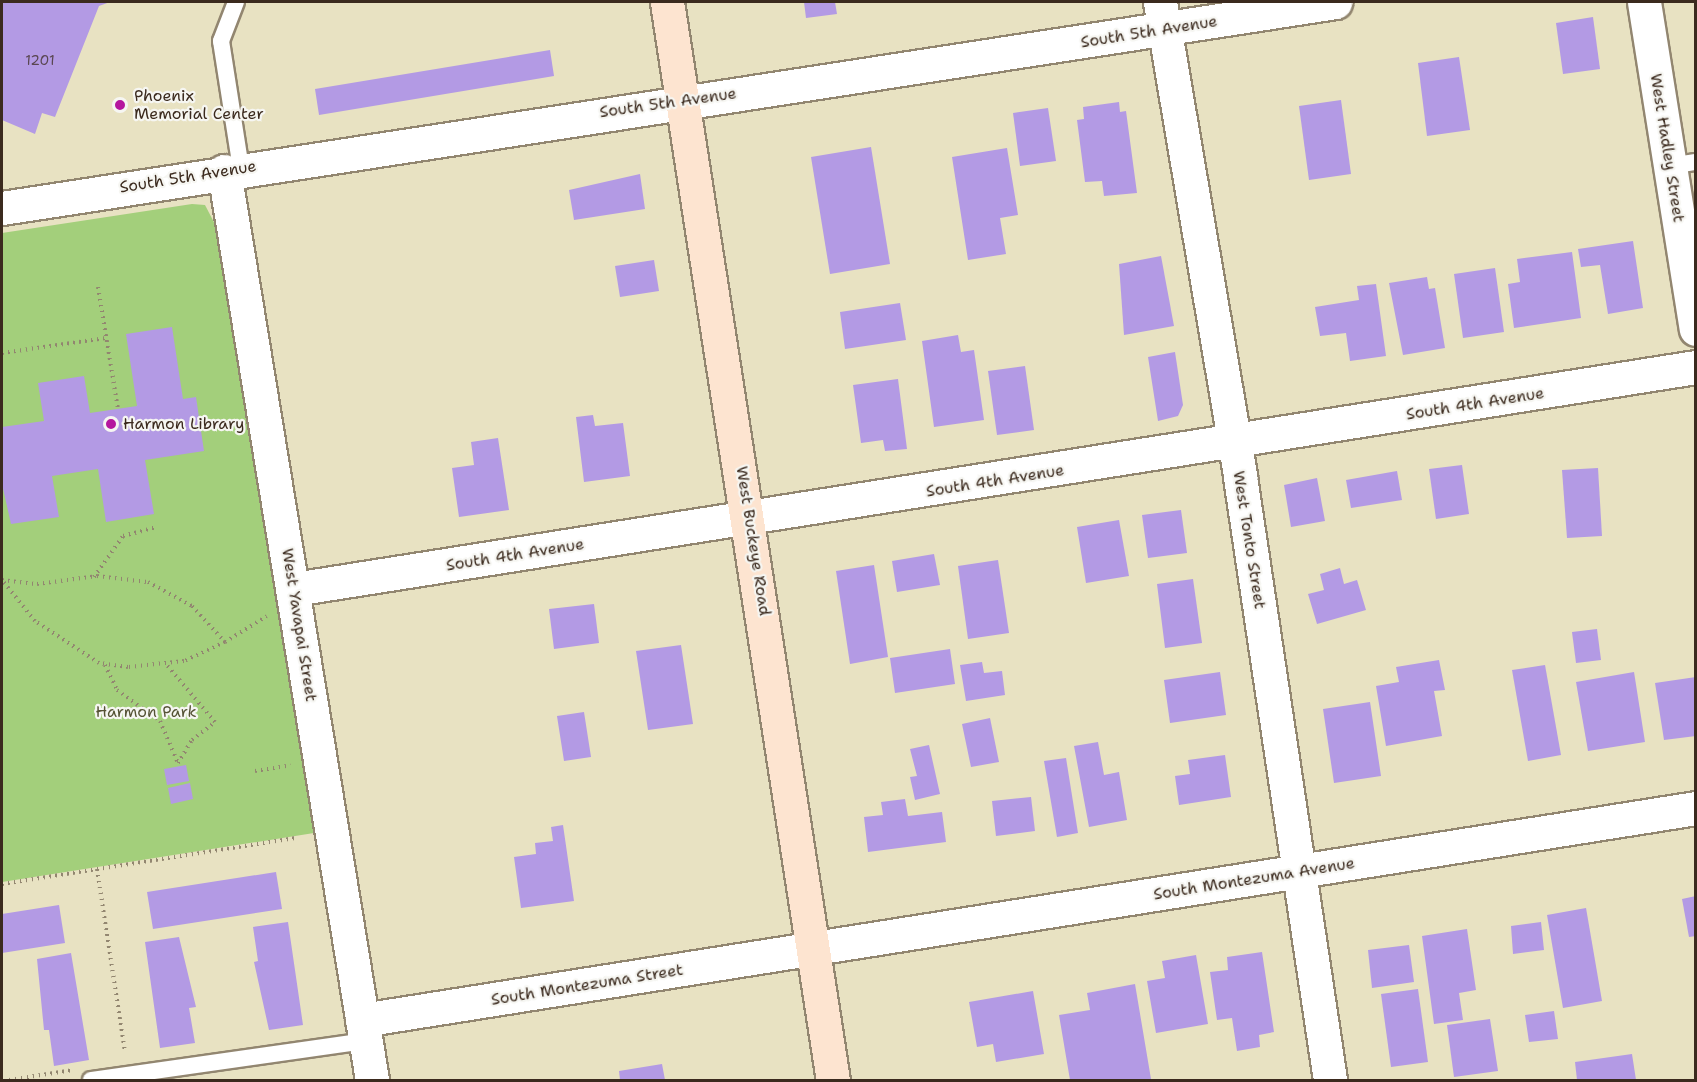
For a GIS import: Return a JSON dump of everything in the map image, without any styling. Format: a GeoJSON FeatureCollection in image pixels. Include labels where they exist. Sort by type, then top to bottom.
{"type":"FeatureCollection","features":[{"type":"Feature","properties":{"kind":"main road","name":"West Buckeye Road"},"geometry":{"type":"LineString","coordinates":[[668,2],[750,518],[833,1080]]}},
{"type":"Feature","properties":{"kind":"street","name":"South 5th Avenue"},"geometry":{"type":"LineString","coordinates":[[2,208],[683,101],[1162,16],[1335,2]]}},
{"type":"Feature","properties":{"kind":"street","name":"West Hadley Street"},"geometry":{"type":"LineString","coordinates":[[1644,2],[1683,164],[1695,329]]}},
{"type":"Feature","properties":{"kind":"street","name":"West Tonto Street"},"geometry":{"type":"LineString","coordinates":[[1162,16],[1234,444],[1330,1080]]}},
{"type":"Feature","properties":{"kind":"street","name":"West Yavapai Street"},"geometry":{"type":"LineString","coordinates":[[233,170],[295,599],[372,1080]]}},
{"type":"Feature","properties":{"kind":"street","name":"South 4th Avenue"},"geometry":{"type":"LineString","coordinates":[[295,599],[750,518],[1234,444],[1695,367]]}},
{"type":"Feature","properties":{"kind":"street","name":"South Montezuma Avenue"},"geometry":{"type":"LineString","coordinates":[[813,948],[1695,808]]}},
{"type":"Feature","properties":{"kind":"street","name":"South Montezuma Street"},"geometry":{"type":"LineString","coordinates":[[364,1031],[813,948]]}},
{"type":"Feature","properties":{"kind":"lane"},"geometry":{"type":"LineString","coordinates":[[233,170],[221,41],[236,2]]}},
{"type":"Feature","properties":{"kind":"lane"},"geometry":{"type":"LineString","coordinates":[[91,1080],[364,1031]]}},
{"type":"Feature","properties":{"kind":"path"},"geometry":{"type":"LineString","coordinates":[[98,287],[118,409]]}},
{"type":"Feature","properties":{"kind":"path"},"geometry":{"type":"LineString","coordinates":[[2,353],[106,338]]}},
{"type":"Feature","properties":{"kind":"path"},"geometry":{"type":"LineString","coordinates":[[94,577],[123,536],[156,527]]}},
{"type":"Feature","properties":{"kind":"path"},"geometry":{"type":"LineString","coordinates":[[2,580],[37,584],[94,577],[133,578],[165,589],[204,616],[225,642]]}},
{"type":"Feature","properties":{"kind":"path"},"geometry":{"type":"LineString","coordinates":[[2,580],[47,632],[105,664],[166,664],[198,657],[225,642],[255,619],[295,599]]}},
{"type":"Feature","properties":{"kind":"path"},"geometry":{"type":"LineString","coordinates":[[105,664],[117,690],[164,726],[178,763],[192,740],[215,722],[166,664]]}},
{"type":"Feature","properties":{"kind":"path"},"geometry":{"type":"LineString","coordinates":[[2,884],[295,838]]}},
{"type":"Feature","properties":{"kind":"path"},"geometry":{"type":"LineString","coordinates":[[97,869],[127,1062]]}},
{"type":"Feature","properties":{"kind":"green space","name":"Harmon Park"},"geometry":{"type":"Polygon","coordinates":[[[192,204],[205,205],[218,230],[314,833],[2,882],[2,233],[192,204]]]}},
{"type":"Feature","properties":{"kind":"building"},"geometry":{"type":"Polygon","coordinates":[[[2,2],[110,2],[99,6],[55,117],[42,113],[35,134],[2,120],[2,2]]]}},
{"type":"Feature","properties":{"kind":"building"},"geometry":{"type":"Polygon","coordinates":[[[804,2],[835,2],[837,14],[806,18],[804,2]]]}},
{"type":"Feature","properties":{"kind":"building"},"geometry":{"type":"Polygon","coordinates":[[[1593,17],[1600,69],[1563,74],[1556,23],[1593,17]]]}},
{"type":"Feature","properties":{"kind":"building"},"geometry":{"type":"Polygon","coordinates":[[[550,50],[554,76],[319,115],[315,89],[550,50]]]}},
{"type":"Feature","properties":{"kind":"building"},"geometry":{"type":"Polygon","coordinates":[[[1459,57],[1470,130],[1427,136],[1418,63],[1459,57]]]}},
{"type":"Feature","properties":{"kind":"building"},"geometry":{"type":"Polygon","coordinates":[[[1341,100],[1351,174],[1309,180],[1299,106],[1341,100]]]}},
{"type":"Feature","properties":{"kind":"building"},"geometry":{"type":"Polygon","coordinates":[[[1119,102],[1120,112],[1126,111],[1137,193],[1104,196],[1102,181],[1085,182],[1077,120],[1084,119],[1083,107],[1119,102]]]}},
{"type":"Feature","properties":{"kind":"building"},"geometry":{"type":"Polygon","coordinates":[[[1048,108],[1056,161],[1020,166],[1013,113],[1048,108]]]}},
{"type":"Feature","properties":{"kind":"building"},"geometry":{"type":"Polygon","coordinates":[[[871,147],[890,264],[830,274],[811,157],[871,147]]]}},
{"type":"Feature","properties":{"kind":"building"},"geometry":{"type":"Polygon","coordinates":[[[1007,148],[1018,215],[1000,218],[1006,254],[968,260],[952,157],[1007,148]]]}},
{"type":"Feature","properties":{"kind":"building"},"geometry":{"type":"Polygon","coordinates":[[[640,174],[645,209],[574,220],[569,190],[640,174]]]}},
{"type":"Feature","properties":{"kind":"building"},"geometry":{"type":"Polygon","coordinates":[[[1633,241],[1643,308],[1608,314],[1600,265],[1581,267],[1578,249],[1633,241]]]}},
{"type":"Feature","properties":{"kind":"building"},"geometry":{"type":"Polygon","coordinates":[[[1572,252],[1581,318],[1514,328],[1508,284],[1520,282],[1517,259],[1572,252]]]}},
{"type":"Feature","properties":{"kind":"building"},"geometry":{"type":"Polygon","coordinates":[[[1161,256],[1174,326],[1124,335],[1119,264],[1161,256]]]}},
{"type":"Feature","properties":{"kind":"building"},"geometry":{"type":"Polygon","coordinates":[[[654,260],[659,291],[620,297],[615,266],[654,260]]]}},
{"type":"Feature","properties":{"kind":"building"},"geometry":{"type":"Polygon","coordinates":[[[1495,268],[1504,332],[1463,338],[1454,274],[1495,268]]]}},
{"type":"Feature","properties":{"kind":"building"},"geometry":{"type":"Polygon","coordinates":[[[1427,277],[1429,289],[1435,288],[1445,348],[1403,355],[1389,283],[1427,277]]]}},
{"type":"Feature","properties":{"kind":"building"},"geometry":{"type":"Polygon","coordinates":[[[1376,284],[1386,356],[1350,361],[1346,333],[1320,336],[1315,307],[1359,300],[1357,286],[1376,284]]]}},
{"type":"Feature","properties":{"kind":"building"},"geometry":{"type":"Polygon","coordinates":[[[900,303],[906,340],[845,349],[840,312],[900,303]]]}},
{"type":"Feature","properties":{"kind":"building","name":"Harmon Library"},"geometry":{"type":"Polygon","coordinates":[[[172,327],[183,399],[196,397],[204,451],[145,460],[154,514],[106,522],[98,469],[52,476],[59,517],[11,524],[2,484],[2,427],[44,421],[38,383],[84,376],[90,413],[137,406],[126,334],[172,327]]]}},
{"type":"Feature","properties":{"kind":"building"},"geometry":{"type":"Polygon","coordinates":[[[958,335],[961,352],[974,350],[984,420],[934,427],[922,341],[958,335]]]}},
{"type":"Feature","properties":{"kind":"building"},"geometry":{"type":"Polygon","coordinates":[[[1175,352],[1183,405],[1178,416],[1158,421],[1148,357],[1175,352]]]}},
{"type":"Feature","properties":{"kind":"building"},"geometry":{"type":"Polygon","coordinates":[[[1025,366],[1034,430],[997,435],[988,371],[1025,366]]]}},
{"type":"Feature","properties":{"kind":"building"},"geometry":{"type":"Polygon","coordinates":[[[898,379],[907,449],[885,451],[883,440],[861,443],[853,385],[898,379]]]}},
{"type":"Feature","properties":{"kind":"building"},"geometry":{"type":"Polygon","coordinates":[[[593,415],[595,426],[623,423],[630,476],[584,482],[576,417],[593,415]]]}},
{"type":"Feature","properties":{"kind":"building"},"geometry":{"type":"Polygon","coordinates":[[[498,438],[509,510],[459,517],[452,468],[474,465],[471,442],[498,438]]]}},
{"type":"Feature","properties":{"kind":"building"},"geometry":{"type":"Polygon","coordinates":[[[1462,465],[1469,514],[1436,519],[1429,469],[1462,465]]]}},
{"type":"Feature","properties":{"kind":"building"},"geometry":{"type":"Polygon","coordinates":[[[1598,468],[1602,536],[1567,538],[1562,470],[1598,468]]]}},
{"type":"Feature","properties":{"kind":"building"},"geometry":{"type":"Polygon","coordinates":[[[1397,471],[1402,500],[1351,508],[1346,480],[1397,471]]]}},
{"type":"Feature","properties":{"kind":"building"},"geometry":{"type":"Polygon","coordinates":[[[1317,478],[1325,521],[1291,527],[1284,485],[1317,478]]]}},
{"type":"Feature","properties":{"kind":"building"},"geometry":{"type":"Polygon","coordinates":[[[1181,510],[1187,553],[1148,558],[1142,515],[1181,510]]]}},
{"type":"Feature","properties":{"kind":"building"},"geometry":{"type":"Polygon","coordinates":[[[1119,520],[1129,576],[1086,583],[1077,527],[1119,520]]]}},
{"type":"Feature","properties":{"kind":"building"},"geometry":{"type":"Polygon","coordinates":[[[934,554],[940,585],[897,592],[892,561],[934,554]]]}},
{"type":"Feature","properties":{"kind":"building"},"geometry":{"type":"Polygon","coordinates":[[[998,560],[1009,633],[968,639],[958,566],[998,560]]]}},
{"type":"Feature","properties":{"kind":"building"},"geometry":{"type":"Polygon","coordinates":[[[874,565],[888,657],[850,664],[836,571],[874,565]]]}},
{"type":"Feature","properties":{"kind":"building"},"geometry":{"type":"Polygon","coordinates":[[[1340,568],[1344,584],[1357,580],[1366,610],[1317,624],[1308,594],[1324,590],[1320,574],[1340,568]]]}},
{"type":"Feature","properties":{"kind":"building"},"geometry":{"type":"Polygon","coordinates":[[[1193,579],[1202,643],[1165,648],[1157,584],[1193,579]]]}},
{"type":"Feature","properties":{"kind":"building"},"geometry":{"type":"Polygon","coordinates":[[[594,604],[599,643],[554,649],[549,609],[594,604]]]}},
{"type":"Feature","properties":{"kind":"building"},"geometry":{"type":"Polygon","coordinates":[[[1597,629],[1601,660],[1576,663],[1572,632],[1597,629]]]}},
{"type":"Feature","properties":{"kind":"building"},"geometry":{"type":"Polygon","coordinates":[[[681,645],[693,724],[648,730],[636,651],[681,645]]]}},
{"type":"Feature","properties":{"kind":"building"},"geometry":{"type":"Polygon","coordinates":[[[950,649],[955,684],[895,693],[890,658],[950,649]]]}},
{"type":"Feature","properties":{"kind":"building"},"geometry":{"type":"Polygon","coordinates":[[[1439,660],[1445,690],[1434,691],[1442,736],[1386,746],[1376,686],[1399,682],[1396,667],[1439,660]]]}},
{"type":"Feature","properties":{"kind":"building"},"geometry":{"type":"Polygon","coordinates":[[[982,662],[984,673],[1002,671],[1005,695],[966,701],[960,665],[982,662]]]}},
{"type":"Feature","properties":{"kind":"building"},"geometry":{"type":"Polygon","coordinates":[[[1545,665],[1561,755],[1528,761],[1512,670],[1545,665]]]}},
{"type":"Feature","properties":{"kind":"building"},"geometry":{"type":"Polygon","coordinates":[[[1220,672],[1226,715],[1170,723],[1164,680],[1220,672]]]}},
{"type":"Feature","properties":{"kind":"building"},"geometry":{"type":"Polygon","coordinates":[[[1634,672],[1645,742],[1588,751],[1576,682],[1634,672]]]}},
{"type":"Feature","properties":{"kind":"building"},"geometry":{"type":"Polygon","coordinates":[[[1696,677],[1696,736],[1664,740],[1655,683],[1696,677]]]}},
{"type":"Feature","properties":{"kind":"building"},"geometry":{"type":"Polygon","coordinates":[[[1370,702],[1381,776],[1334,783],[1323,709],[1370,702]]]}},
{"type":"Feature","properties":{"kind":"building"},"geometry":{"type":"Polygon","coordinates":[[[584,712],[591,757],[564,761],[557,716],[584,712]]]}},
{"type":"Feature","properties":{"kind":"building"},"geometry":{"type":"Polygon","coordinates":[[[990,718],[999,762],[971,767],[962,724],[990,718]]]}},
{"type":"Feature","properties":{"kind":"building"},"geometry":{"type":"Polygon","coordinates":[[[1098,742],[1104,775],[1119,772],[1127,820],[1089,827],[1074,746],[1098,742]]]}},
{"type":"Feature","properties":{"kind":"building"},"geometry":{"type":"Polygon","coordinates":[[[929,745],[940,794],[915,800],[910,777],[917,776],[910,749],[929,745]]]}},
{"type":"Feature","properties":{"kind":"building"},"geometry":{"type":"Polygon","coordinates":[[[1225,755],[1231,797],[1179,805],[1175,776],[1190,774],[1188,760],[1225,755]]]}},
{"type":"Feature","properties":{"kind":"building"},"geometry":{"type":"Polygon","coordinates":[[[1066,758],[1078,833],[1057,837],[1044,761],[1066,758]]]}},
{"type":"Feature","properties":{"kind":"building"},"geometry":{"type":"Polygon","coordinates":[[[186,765],[189,781],[167,785],[164,769],[186,765]]]}},
{"type":"Feature","properties":{"kind":"building"},"geometry":{"type":"Polygon","coordinates":[[[190,783],[193,799],[171,804],[168,788],[190,783]]]}},
{"type":"Feature","properties":{"kind":"building"},"geometry":{"type":"Polygon","coordinates":[[[1031,797],[1035,831],[996,836],[992,801],[1031,797]]]}},
{"type":"Feature","properties":{"kind":"building"},"geometry":{"type":"Polygon","coordinates":[[[905,799],[908,816],[942,812],[946,842],[868,852],[864,817],[883,815],[881,802],[905,799]]]}},
{"type":"Feature","properties":{"kind":"building"},"geometry":{"type":"Polygon","coordinates":[[[563,825],[574,901],[521,908],[514,857],[536,854],[535,843],[553,841],[551,827],[563,825]]]}},
{"type":"Feature","properties":{"kind":"building"},"geometry":{"type":"Polygon","coordinates":[[[276,872],[282,909],[153,929],[147,892],[276,872]]]}},
{"type":"Feature","properties":{"kind":"building"},"geometry":{"type":"Polygon","coordinates":[[[1696,896],[1696,936],[1689,937],[1682,899],[1696,896]]]}},
{"type":"Feature","properties":{"kind":"building"},"geometry":{"type":"Polygon","coordinates":[[[59,905],[65,943],[2,953],[2,914],[59,905]]]}},
{"type":"Feature","properties":{"kind":"building"},"geometry":{"type":"Polygon","coordinates":[[[1586,908],[1602,1001],[1563,1008],[1547,915],[1586,908]]]}},
{"type":"Feature","properties":{"kind":"building"},"geometry":{"type":"Polygon","coordinates":[[[288,922],[303,1025],[269,1030],[254,962],[258,961],[253,927],[288,922]]]}},
{"type":"Feature","properties":{"kind":"building"},"geometry":{"type":"Polygon","coordinates":[[[1541,922],[1544,950],[1513,954],[1511,926],[1541,922]]]}},
{"type":"Feature","properties":{"kind":"building"},"geometry":{"type":"Polygon","coordinates":[[[1467,929],[1476,990],[1459,993],[1463,1020],[1434,1024],[1422,936],[1467,929]]]}},
{"type":"Feature","properties":{"kind":"building"},"geometry":{"type":"Polygon","coordinates":[[[179,937],[196,1007],[189,1008],[195,1043],[160,1048],[145,942],[179,937]]]}},
{"type":"Feature","properties":{"kind":"building"},"geometry":{"type":"Polygon","coordinates":[[[1409,945],[1414,982],[1372,988],[1368,950],[1409,945]]]}},
{"type":"Feature","properties":{"kind":"building"},"geometry":{"type":"Polygon","coordinates":[[[1262,952],[1274,1032],[1259,1035],[1260,1047],[1237,1051],[1232,1018],[1217,1020],[1210,972],[1228,970],[1227,957],[1262,952]]]}},
{"type":"Feature","properties":{"kind":"building"},"geometry":{"type":"Polygon","coordinates":[[[71,953],[89,1060],[54,1066],[49,1030],[44,1030],[37,959],[71,953]]]}},
{"type":"Feature","properties":{"kind":"building"},"geometry":{"type":"Polygon","coordinates":[[[1196,955],[1208,1024],[1156,1033],[1147,981],[1165,978],[1162,961],[1196,955]]]}},
{"type":"Feature","properties":{"kind":"building"},"geometry":{"type":"Polygon","coordinates":[[[1135,984],[1151,1079],[1070,1080],[1059,1015],[1090,1010],[1087,993],[1135,984]]]}},
{"type":"Feature","properties":{"kind":"building"},"geometry":{"type":"Polygon","coordinates":[[[1418,989],[1428,1062],[1391,1067],[1381,994],[1418,989]]]}},
{"type":"Feature","properties":{"kind":"building"},"geometry":{"type":"Polygon","coordinates":[[[1033,991],[1044,1054],[996,1062],[993,1044],[977,1047],[969,1002],[1033,991]]]}},
{"type":"Feature","properties":{"kind":"building"},"geometry":{"type":"Polygon","coordinates":[[[1554,1011],[1558,1039],[1529,1042],[1525,1015],[1554,1011]]]}},
{"type":"Feature","properties":{"kind":"building"},"geometry":{"type":"Polygon","coordinates":[[[1490,1019],[1498,1071],[1454,1077],[1447,1025],[1490,1019]]]}},
{"type":"Feature","properties":{"kind":"building"},"geometry":{"type":"Polygon","coordinates":[[[1632,1054],[1636,1080],[1577,1080],[1575,1062],[1632,1054]]]}},
{"type":"Feature","properties":{"kind":"building"},"geometry":{"type":"Polygon","coordinates":[[[662,1064],[665,1080],[620,1080],[619,1071],[662,1064]]]}},
{"type":"Feature","properties":{"kind":"place","name":"Phoenix Memorial Center"},"geometry":{"type":"Point","coordinates":[120,105]}},
{"type":"Feature","properties":{"kind":"place","name":"Harmon Library"},"geometry":{"type":"Point","coordinates":[111,424]}}]}
